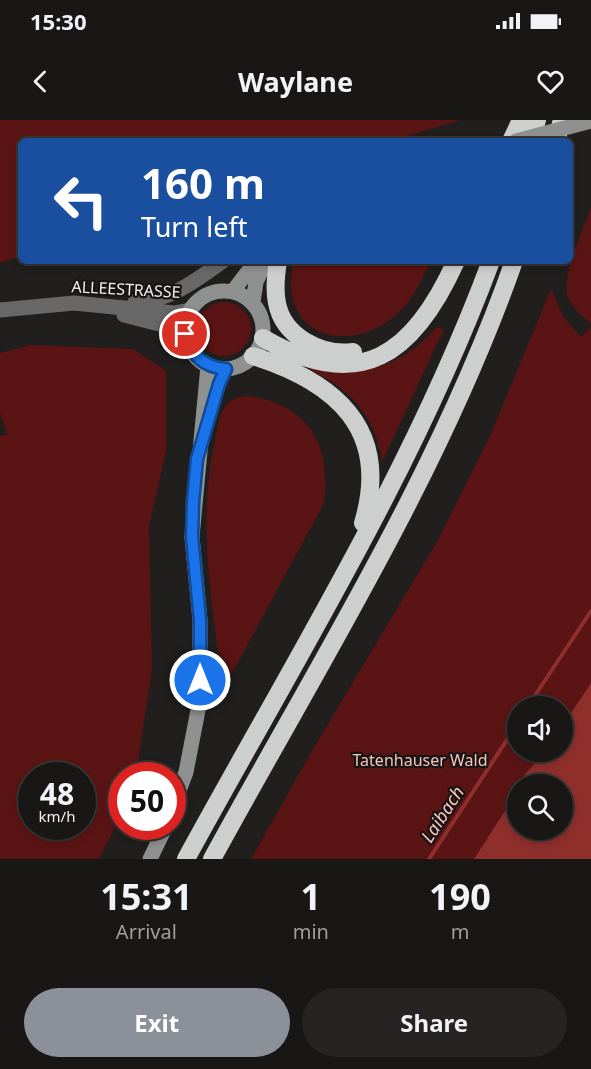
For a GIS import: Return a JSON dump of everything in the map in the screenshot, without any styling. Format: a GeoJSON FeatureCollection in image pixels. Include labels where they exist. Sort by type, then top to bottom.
{"type":"FeatureCollection","features":[{"type":"Feature","properties":{"kind":"highway"},"geometry":{"type":"LineString","coordinates":[[513,138],[522,120]]}},
{"type":"Feature","properties":{"kind":"highway"},"geometry":{"type":"LineString","coordinates":[[532,138],[537,120]]}},
{"type":"Feature","properties":{"kind":"highway"},"geometry":{"type":"LineString","coordinates":[[557,138],[562,120]]}},
{"type":"Feature","properties":{"kind":"highway"},"geometry":{"type":"LineString","coordinates":[[278,264],[276,303],[280,314],[289,330],[315,347],[344,353],[373,350],[401,341]]}},
{"type":"Feature","properties":{"kind":"highway"},"geometry":{"type":"LineString","coordinates":[[263,338],[303,358],[343,364],[380,357],[418,327],[432,309],[454,264]]}},
{"type":"Feature","properties":{"kind":"highway"},"geometry":{"type":"LineString","coordinates":[[186,859],[353,555],[435,396],[490,264]]}},
{"type":"Feature","properties":{"kind":"highway"},"geometry":{"type":"LineString","coordinates":[[212,859],[393,534],[461,391],[513,264]]}},
{"type":"Feature","properties":{"kind":"highway"},"geometry":{"type":"LineString","coordinates":[[253,357],[274,363],[330,394],[358,422],[366,441],[371,479],[366,512],[353,555]]}},
{"type":"Feature","properties":{"kind":"main road"},"geometry":{"type":"LineString","coordinates":[[527,138],[591,121]]}},
{"type":"Feature","properties":{"kind":"main road"},"geometry":{"type":"LineString","coordinates":[[233,291],[254,264]]}},
{"type":"Feature","properties":{"kind":"main road"},"geometry":{"type":"LineString","coordinates":[[253,302],[256,282],[265,264]]}},
{"type":"Feature","properties":{"kind":"main road"},"geometry":{"type":"LineString","coordinates":[[233,291],[253,302],[260,313],[263,338],[253,357],[241,366],[226,369],[208,366],[197,358],[189,347],[185,334],[190,310],[208,293],[233,291]]}},
{"type":"Feature","properties":{"kind":"main road"},"geometry":{"type":"LineString","coordinates":[[186,772],[200,700],[200,620],[192,537],[197,459],[208,366]]}},
{"type":"Feature","properties":{"kind":"main road"},"geometry":{"type":"LineString","coordinates":[[197,459],[219,384],[226,369]]}},
{"type":"Feature","properties":{"kind":"main road"},"geometry":{"type":"LineString","coordinates":[[150,859],[159,840]]}},
{"type":"Feature","properties":{"kind":"street"},"geometry":{"type":"LineString","coordinates":[[74,303],[154,300],[198,279],[219,264]]}},
{"type":"Feature","properties":{"kind":"street","name":"ALLEESTRASSE"},"geometry":{"type":"LineString","coordinates":[[0,310],[74,303],[174,313],[190,310]]}},
{"type":"Feature","properties":{"kind":"street","name":"ALLEESTRASSE"},"geometry":{"type":"LineString","coordinates":[[25,307],[126,315],[171,327],[185,334]]}},
{"type":"Feature","properties":{"kind":"green space"},"geometry":{"type":"Polygon","coordinates":[[[0,120],[461,120],[400,138],[18,138],[18,257],[0,263],[0,120]]]}},
{"type":"Feature","properties":{"kind":"green space"},"geometry":{"type":"Polygon","coordinates":[[[591,207],[591,324],[577,311],[567,294],[568,275],[591,207]]]}},
{"type":"Feature","properties":{"kind":"green space"},"geometry":{"type":"Polygon","coordinates":[[[294,264],[430,264],[412,297],[396,315],[377,328],[356,335],[337,336],[320,332],[305,322],[295,306],[291,286],[294,264]]]}},
{"type":"Feature","properties":{"kind":"green space","name":"Tatenhauser Wald"},"geometry":{"type":"Polygon","coordinates":[[[551,289],[564,318],[581,337],[591,327],[591,683],[573,710],[573,696],[507,696],[507,762],[536,762],[525,774],[507,774],[507,808],[474,859],[251,859],[313,749],[437,542],[490,436],[551,289]]]}},
{"type":"Feature","properties":{"kind":"green space"},"geometry":{"type":"Polygon","coordinates":[[[219,302],[229,302],[239,306],[247,314],[251,329],[247,344],[239,352],[229,356],[219,356],[209,352],[201,344],[197,334],[197,324],[201,314],[209,306],[219,302]]]}},
{"type":"Feature","properties":{"kind":"green space"},"geometry":{"type":"Polygon","coordinates":[[[437,327],[444,329],[382,462],[374,430],[358,404],[335,384],[306,368],[345,371],[378,367],[407,353],[437,327]]]}},
{"type":"Feature","properties":{"kind":"green space"},"geometry":{"type":"Polygon","coordinates":[[[31,345],[133,349],[166,371],[166,451],[149,527],[152,669],[138,762],[108,762],[109,840],[99,859],[0,859],[0,436],[7,434],[0,413],[0,353],[31,345]]]}},
{"type":"Feature","properties":{"kind":"green space"},"geometry":{"type":"Polygon","coordinates":[[[245,396],[267,400],[285,407],[300,417],[320,446],[325,484],[323,505],[223,690],[208,565],[209,472],[220,417],[230,402],[245,396]]]}},
{"type":"Feature","properties":{"kind":"shaded area"},"geometry":{"type":"Polygon","coordinates":[[[591,683],[591,859],[474,859],[507,808],[507,840],[573,840],[573,774],[525,774],[536,762],[573,762],[573,710],[591,683]]]}},
{"type":"Feature","properties":{"kind":"waterway","name":"Laibach"},"geometry":{"type":"LineString","coordinates":[[535,696],[591,611]]}},
{"type":"Feature","properties":{"kind":"waterway","name":"Laibach"},"geometry":{"type":"LineString","coordinates":[[429,859],[507,740]]}},
{"type":"Feature","properties":{"kind":"route"},"geometry":{"type":"LineString","coordinates":[[185,334],[189,347],[197,358],[208,366],[226,369],[219,384],[197,459],[193,502],[192,537],[200,620],[200,680]]}}]}
